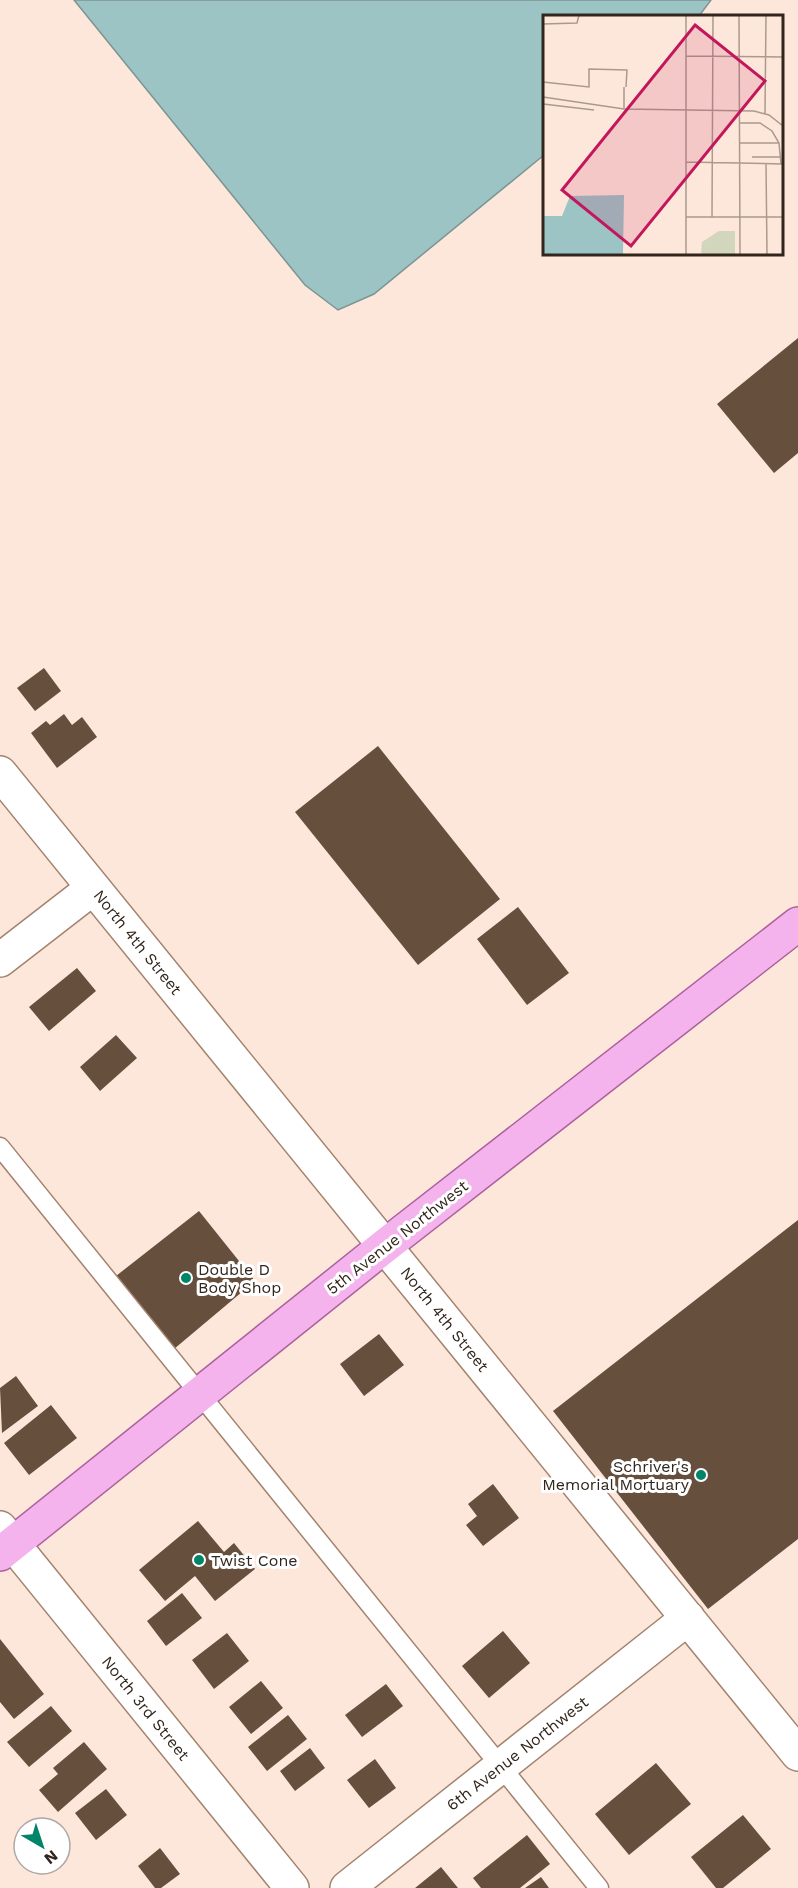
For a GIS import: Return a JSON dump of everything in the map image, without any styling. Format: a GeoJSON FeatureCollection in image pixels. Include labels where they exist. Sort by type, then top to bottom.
{"type":"FeatureCollection","features":[{"type":"Feature","properties":{"kind":"main road","name":"5th Avenue Northwest"},"geometry":{"type":"LineString","coordinates":[[4,1542],[200,1395],[386,1245],[798,924]]}},
{"type":"Feature","properties":{"kind":"street","name":"North 4th Street"},"geometry":{"type":"LineString","coordinates":[[0,773],[798,1754]]}},
{"type":"Feature","properties":{"kind":"street"},"geometry":{"type":"LineString","coordinates":[[0,960],[93,888]]}},
{"type":"Feature","properties":{"kind":"street","name":"North 3rd Street"},"geometry":{"type":"LineString","coordinates":[[4,1542],[292,1888]]}},
{"type":"Feature","properties":{"kind":"street","name":"6th Avenue Northwest"},"geometry":{"type":"LineString","coordinates":[[347,1888],[688,1617]]}},
{"type":"Feature","properties":{"kind":"lane"},"geometry":{"type":"LineString","coordinates":[[0,1147],[599,1888]]}},
{"type":"Feature","properties":{"kind":"water"},"geometry":{"type":"Polygon","coordinates":[[[74,0],[711,0],[700,15],[543,15],[543,156],[374,294],[338,310],[305,285],[74,0]]]}},
{"type":"Feature","properties":{"kind":"building"},"geometry":{"type":"Polygon","coordinates":[[[798,338],[798,453],[774,473],[717,404],[798,338]]]}},
{"type":"Feature","properties":{"kind":"building"},"geometry":{"type":"Polygon","coordinates":[[[44,668],[61,691],[35,711],[17,688],[44,668]]]}},
{"type":"Feature","properties":{"kind":"building"},"geometry":{"type":"Polygon","coordinates":[[[64,714],[72,725],[82,717],[97,737],[57,768],[31,733],[46,721],[50,725],[64,714]]]}},
{"type":"Feature","properties":{"kind":"building"},"geometry":{"type":"Polygon","coordinates":[[[378,746],[500,899],[418,965],[295,812],[378,746]]]}},
{"type":"Feature","properties":{"kind":"building"},"geometry":{"type":"Polygon","coordinates":[[[518,907],[569,973],[527,1005],[477,939],[518,907]]]}},
{"type":"Feature","properties":{"kind":"building"},"geometry":{"type":"Polygon","coordinates":[[[77,968],[96,991],[49,1031],[29,1007],[77,968]]]}},
{"type":"Feature","properties":{"kind":"building"},"geometry":{"type":"Polygon","coordinates":[[[116,1035],[137,1058],[100,1091],[80,1067],[116,1035]]]}},
{"type":"Feature","properties":{"kind":"building","name":"Double D Body Shop"},"geometry":{"type":"Polygon","coordinates":[[[199,1211],[255,1281],[174,1349],[116,1276],[199,1211]]]}},
{"type":"Feature","properties":{"kind":"building","name":"Schriver's Memorial Mortuary"},"geometry":{"type":"Polygon","coordinates":[[[798,1220],[798,1539],[708,1609],[553,1411],[798,1220]]]}},
{"type":"Feature","properties":{"kind":"building"},"geometry":{"type":"Polygon","coordinates":[[[379,1334],[404,1365],[364,1396],[340,1364],[379,1334]]]}},
{"type":"Feature","properties":{"kind":"building"},"geometry":{"type":"Polygon","coordinates":[[[16,1376],[38,1406],[2,1433],[0,1388],[16,1376]]]}},
{"type":"Feature","properties":{"kind":"building"},"geometry":{"type":"Polygon","coordinates":[[[51,1405],[77,1438],[29,1475],[4,1443],[51,1405]]]}},
{"type":"Feature","properties":{"kind":"building"},"geometry":{"type":"Polygon","coordinates":[[[493,1484],[519,1518],[483,1546],[466,1525],[477,1516],[468,1504],[493,1484]]]}},
{"type":"Feature","properties":{"kind":"building","name":"Twist Cone"},"geometry":{"type":"Polygon","coordinates":[[[198,1521],[224,1552],[234,1543],[255,1569],[215,1601],[195,1576],[165,1601],[139,1570],[198,1521]]]}},
{"type":"Feature","properties":{"kind":"building"},"geometry":{"type":"Polygon","coordinates":[[[182,1593],[202,1618],[166,1646],[147,1621],[182,1593]]]}},
{"type":"Feature","properties":{"kind":"building"},"geometry":{"type":"Polygon","coordinates":[[[503,1631],[530,1663],[489,1698],[462,1666],[503,1631]]]}},
{"type":"Feature","properties":{"kind":"building"},"geometry":{"type":"Polygon","coordinates":[[[227,1633],[249,1661],[214,1689],[192,1660],[227,1633]]]}},
{"type":"Feature","properties":{"kind":"building"},"geometry":{"type":"Polygon","coordinates":[[[0,1639],[44,1694],[14,1719],[0,1702],[0,1639]]]}},
{"type":"Feature","properties":{"kind":"building"},"geometry":{"type":"Polygon","coordinates":[[[261,1681],[283,1708],[251,1734],[229,1707],[261,1681]]]}},
{"type":"Feature","properties":{"kind":"building"},"geometry":{"type":"Polygon","coordinates":[[[386,1684],[403,1706],[362,1737],[345,1715],[386,1684]]]}},
{"type":"Feature","properties":{"kind":"building"},"geometry":{"type":"Polygon","coordinates":[[[51,1706],[72,1731],[29,1767],[7,1742],[51,1706]]]}},
{"type":"Feature","properties":{"kind":"building"},"geometry":{"type":"Polygon","coordinates":[[[288,1715],[307,1739],[267,1771],[248,1747],[288,1715]]]}},
{"type":"Feature","properties":{"kind":"building"},"geometry":{"type":"Polygon","coordinates":[[[84,1742],[107,1769],[58,1812],[39,1790],[58,1774],[53,1768],[84,1742]]]}},
{"type":"Feature","properties":{"kind":"building"},"geometry":{"type":"Polygon","coordinates":[[[310,1748],[325,1768],[295,1791],[280,1771],[310,1748]]]}},
{"type":"Feature","properties":{"kind":"building"},"geometry":{"type":"Polygon","coordinates":[[[375,1759],[396,1788],[369,1808],[347,1780],[375,1759]]]}},
{"type":"Feature","properties":{"kind":"building"},"geometry":{"type":"Polygon","coordinates":[[[656,1763],[691,1804],[629,1855],[595,1814],[656,1763]]]}},
{"type":"Feature","properties":{"kind":"building"},"geometry":{"type":"Polygon","coordinates":[[[106,1789],[127,1815],[96,1840],[75,1813],[106,1789]]]}},
{"type":"Feature","properties":{"kind":"building"},"geometry":{"type":"Polygon","coordinates":[[[743,1815],[771,1849],[723,1888],[716,1888],[691,1857],[743,1815]]]}},
{"type":"Feature","properties":{"kind":"building"},"geometry":{"type":"Polygon","coordinates":[[[527,1835],[550,1864],[520,1888],[481,1888],[473,1878],[527,1835]]]}},
{"type":"Feature","properties":{"kind":"building"},"geometry":{"type":"Polygon","coordinates":[[[160,1848],[180,1874],[161,1888],[155,1888],[138,1866],[160,1848]]]}},
{"type":"Feature","properties":{"kind":"building"},"geometry":{"type":"Polygon","coordinates":[[[441,1867],[458,1888],[415,1888],[441,1867]]]}},
{"type":"Feature","properties":{"kind":"building"},"geometry":{"type":"Polygon","coordinates":[[[541,1877],[549,1888],[525,1888],[541,1877]]]}},
{"type":"Feature","properties":{"kind":"place","name":"Double D Body Shop"},"geometry":{"type":"Point","coordinates":[186,1278]}},
{"type":"Feature","properties":{"kind":"place","name":"Schriver's Memorial Mortuary"},"geometry":{"type":"Point","coordinates":[701,1475]}},
{"type":"Feature","properties":{"kind":"place","name":"Twist Cone"},"geometry":{"type":"Point","coordinates":[199,1560]}}]}
